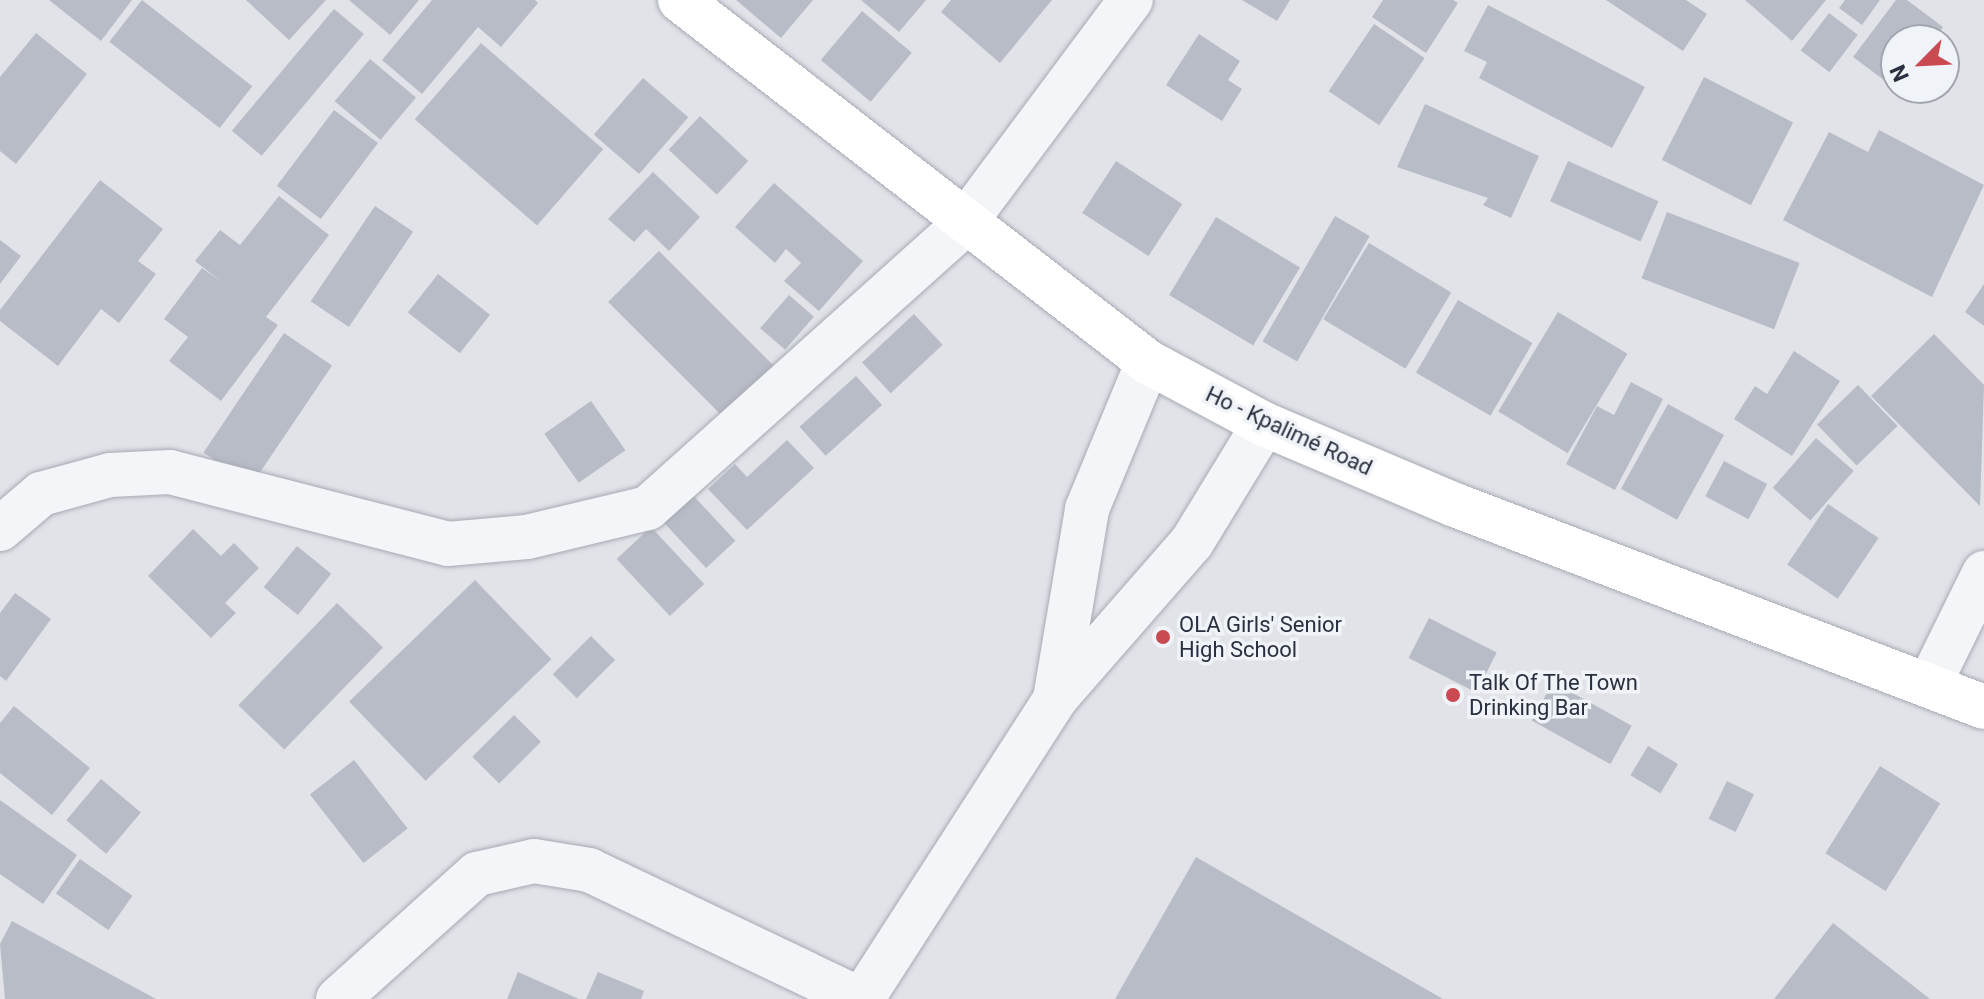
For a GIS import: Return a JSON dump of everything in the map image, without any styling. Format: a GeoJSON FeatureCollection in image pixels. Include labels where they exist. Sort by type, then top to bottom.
{"type":"FeatureCollection","features":[{"type":"Feature","properties":{"kind":"main road","name":"Ho - Kpalimé Road"},"geometry":{"type":"LineString","coordinates":[[680,0],[963,225],[1148,362],[1264,424],[1455,505],[1984,707]]}},
{"type":"Feature","properties":{"kind":"street"},"geometry":{"type":"LineString","coordinates":[[0,529],[41,494],[110,475],[170,472],[448,544],[527,537],[648,508],[963,225],[1131,0]]}},
{"type":"Feature","properties":{"kind":"street"},"geometry":{"type":"LineString","coordinates":[[1055,699],[1087,509],[1148,362]]}},
{"type":"Feature","properties":{"kind":"street"},"geometry":{"type":"LineString","coordinates":[[338,999],[477,874],[534,861],[589,870],[861,999],[1055,699],[1192,542],[1264,424]]}},
{"type":"Feature","properties":{"kind":"street"},"geometry":{"type":"LineString","coordinates":[[1929,685],[1984,573]]}},
{"type":"Feature","properties":{"kind":"building"},"geometry":{"type":"Polygon","coordinates":[[[49,0],[132,0],[101,41],[49,0]]]}},
{"type":"Feature","properties":{"kind":"building"},"geometry":{"type":"Polygon","coordinates":[[[142,0],[252,86],[220,128],[109,42],[142,0]]]}},
{"type":"Feature","properties":{"kind":"building"},"geometry":{"type":"Polygon","coordinates":[[[246,0],[326,0],[289,40],[246,0]]]}},
{"type":"Feature","properties":{"kind":"building"},"geometry":{"type":"Polygon","coordinates":[[[349,0],[419,0],[390,35],[349,0]]]}},
{"type":"Feature","properties":{"kind":"building"},"geometry":{"type":"Polygon","coordinates":[[[432,0],[535,0],[538,3],[501,47],[478,27],[422,94],[382,60],[432,0]]]}},
{"type":"Feature","properties":{"kind":"building"},"geometry":{"type":"Polygon","coordinates":[[[736,0],[813,0],[781,38],[736,0]]]}},
{"type":"Feature","properties":{"kind":"building"},"geometry":{"type":"Polygon","coordinates":[[[861,0],[926,0],[899,32],[861,0]]]}},
{"type":"Feature","properties":{"kind":"building"},"geometry":{"type":"Polygon","coordinates":[[[951,0],[1052,0],[1000,63],[941,12],[951,0]]]}},
{"type":"Feature","properties":{"kind":"building"},"geometry":{"type":"Polygon","coordinates":[[[1242,0],[1290,0],[1277,21],[1242,0]]]}},
{"type":"Feature","properties":{"kind":"building"},"geometry":{"type":"Polygon","coordinates":[[[1383,0],[1453,0],[1458,3],[1426,53],[1372,17],[1383,0]]]}},
{"type":"Feature","properties":{"kind":"building"},"geometry":{"type":"Polygon","coordinates":[[[1606,0],[1686,0],[1707,14],[1683,51],[1606,0]]]}},
{"type":"Feature","properties":{"kind":"building"},"geometry":{"type":"Polygon","coordinates":[[[1745,0],[1826,0],[1792,41],[1745,0]]]}},
{"type":"Feature","properties":{"kind":"building"},"geometry":{"type":"Polygon","coordinates":[[[1845,0],[1880,0],[1862,25],[1839,8],[1845,0]]]}},
{"type":"Feature","properties":{"kind":"building"},"geometry":{"type":"Polygon","coordinates":[[[1896,0],[1907,0],[1939,24],[1880,24],[1880,77],[1853,57],[1896,0]]]}},
{"type":"Feature","properties":{"kind":"building"},"geometry":{"type":"Polygon","coordinates":[[[1488,5],[1645,87],[1612,148],[1479,78],[1487,62],[1464,51],[1488,5]]]}},
{"type":"Feature","properties":{"kind":"building"},"geometry":{"type":"Polygon","coordinates":[[[334,9],[364,34],[262,156],[232,131],[334,9]]]}},
{"type":"Feature","properties":{"kind":"building"},"geometry":{"type":"Polygon","coordinates":[[[862,11],[912,53],[871,102],[821,60],[862,11]]]}},
{"type":"Feature","properties":{"kind":"building"},"geometry":{"type":"Polygon","coordinates":[[[1829,13],[1858,35],[1829,72],[1801,51],[1829,13]]]}},
{"type":"Feature","properties":{"kind":"building"},"geometry":{"type":"Polygon","coordinates":[[[1374,24],[1425,58],[1379,125],[1329,91],[1374,24]]]}},
{"type":"Feature","properties":{"kind":"building"},"geometry":{"type":"Polygon","coordinates":[[[36,33],[87,74],[16,164],[0,151],[0,77],[36,33]]]}},
{"type":"Feature","properties":{"kind":"building"},"geometry":{"type":"Polygon","coordinates":[[[1199,34],[1240,61],[1228,80],[1242,89],[1222,121],[1166,85],[1199,34]]]}},
{"type":"Feature","properties":{"kind":"building"},"geometry":{"type":"Polygon","coordinates":[[[481,43],[603,149],[537,226],[415,119],[481,43]]]}},
{"type":"Feature","properties":{"kind":"building"},"geometry":{"type":"Polygon","coordinates":[[[370,59],[416,98],[381,140],[335,101],[370,59]]]}},
{"type":"Feature","properties":{"kind":"building"},"geometry":{"type":"Polygon","coordinates":[[[1704,77],[1793,122],[1751,205],[1662,160],[1704,77]]]}},
{"type":"Feature","properties":{"kind":"building"},"geometry":{"type":"Polygon","coordinates":[[[643,78],[688,117],[639,174],[594,135],[643,78]]]}},
{"type":"Feature","properties":{"kind":"building"},"geometry":{"type":"Polygon","coordinates":[[[1425,104],[1539,156],[1511,218],[1483,205],[1488,198],[1397,167],[1425,104]]]}},
{"type":"Feature","properties":{"kind":"building"},"geometry":{"type":"Polygon","coordinates":[[[334,110],[378,143],[321,219],[277,186],[334,110]]]}},
{"type":"Feature","properties":{"kind":"building"},"geometry":{"type":"Polygon","coordinates":[[[700,116],[748,161],[717,195],[669,150],[700,116]]]}},
{"type":"Feature","properties":{"kind":"building"},"geometry":{"type":"Polygon","coordinates":[[[1879,130],[1984,185],[1932,297],[1783,220],[1829,132],[1868,152],[1879,130]]]}},
{"type":"Feature","properties":{"kind":"building"},"geometry":{"type":"Polygon","coordinates":[[[1116,161],[1182,204],[1148,256],[1082,213],[1116,161]]]}},
{"type":"Feature","properties":{"kind":"building"},"geometry":{"type":"Polygon","coordinates":[[[1568,161],[1658,201],[1641,241],[1550,201],[1568,161]]]}},
{"type":"Feature","properties":{"kind":"building"},"geometry":{"type":"Polygon","coordinates":[[[653,172],[700,217],[669,251],[646,229],[634,242],[608,219],[653,172]]]}},
{"type":"Feature","properties":{"kind":"building"},"geometry":{"type":"Polygon","coordinates":[[[100,180],[163,229],[138,261],[156,274],[119,323],[101,309],[58,366],[0,321],[0,310],[100,180]]]}},
{"type":"Feature","properties":{"kind":"building"},"geometry":{"type":"Polygon","coordinates":[[[774,183],[863,261],[819,311],[784,281],[801,263],[786,249],[775,263],[735,227],[774,183]]]}},
{"type":"Feature","properties":{"kind":"building"},"geometry":{"type":"Polygon","coordinates":[[[279,196],[329,235],[266,317],[278,325],[221,401],[169,361],[188,337],[164,319],[202,268],[222,282],[195,261],[220,230],[240,245],[279,196]]]}},
{"type":"Feature","properties":{"kind":"building"},"geometry":{"type":"Polygon","coordinates":[[[375,206],[413,232],[349,327],[311,301],[375,206]]]}},
{"type":"Feature","properties":{"kind":"building"},"geometry":{"type":"Polygon","coordinates":[[[1667,212],[1800,263],[1774,329],[1642,278],[1667,212]]]}},
{"type":"Feature","properties":{"kind":"building"},"geometry":{"type":"Polygon","coordinates":[[[1335,216],[1370,236],[1297,362],[1262,342],[1335,216]]]}},
{"type":"Feature","properties":{"kind":"building"},"geometry":{"type":"Polygon","coordinates":[[[1216,217],[1300,267],[1253,345],[1169,295],[1216,217]]]}},
{"type":"Feature","properties":{"kind":"building"},"geometry":{"type":"Polygon","coordinates":[[[0,240],[21,256],[0,284],[0,240]]]}},
{"type":"Feature","properties":{"kind":"building"},"geometry":{"type":"Polygon","coordinates":[[[1369,243],[1451,292],[1405,369],[1323,319],[1369,243]]]}},
{"type":"Feature","properties":{"kind":"building"},"geometry":{"type":"Polygon","coordinates":[[[659,251],[776,368],[725,419],[608,302],[659,251]]]}},
{"type":"Feature","properties":{"kind":"building"},"geometry":{"type":"Polygon","coordinates":[[[438,274],[490,315],[460,353],[408,313],[438,274]]]}},
{"type":"Feature","properties":{"kind":"building"},"geometry":{"type":"Polygon","coordinates":[[[1984,284],[1984,326],[1965,312],[1984,284]]]}},
{"type":"Feature","properties":{"kind":"building"},"geometry":{"type":"Polygon","coordinates":[[[789,295],[814,317],[785,350],[760,328],[789,295]]]}},
{"type":"Feature","properties":{"kind":"building"},"geometry":{"type":"Polygon","coordinates":[[[1458,300],[1532,343],[1490,416],[1416,373],[1458,300]]]}},
{"type":"Feature","properties":{"kind":"building"},"geometry":{"type":"Polygon","coordinates":[[[1558,312],[1627,354],[1568,453],[1498,411],[1558,312]]]}},
{"type":"Feature","properties":{"kind":"building"},"geometry":{"type":"Polygon","coordinates":[[[914,314],[943,345],[891,393],[862,362],[914,314]]]}},
{"type":"Feature","properties":{"kind":"building"},"geometry":{"type":"Polygon","coordinates":[[[284,333],[332,365],[252,485],[203,452],[284,333]]]}},
{"type":"Feature","properties":{"kind":"building"},"geometry":{"type":"Polygon","coordinates":[[[1934,334],[1984,385],[1980,506],[1871,396],[1934,334]]]}},
{"type":"Feature","properties":{"kind":"building"},"geometry":{"type":"Polygon","coordinates":[[[1794,351],[1840,381],[1792,456],[1734,419],[1755,386],[1767,394],[1794,351]]]}},
{"type":"Feature","properties":{"kind":"building"},"geometry":{"type":"Polygon","coordinates":[[[856,376],[882,405],[826,456],[800,427],[856,376]]]}},
{"type":"Feature","properties":{"kind":"building"},"geometry":{"type":"Polygon","coordinates":[[[1631,382],[1663,399],[1615,490],[1566,464],[1597,406],[1614,415],[1631,382]]]}},
{"type":"Feature","properties":{"kind":"building"},"geometry":{"type":"Polygon","coordinates":[[[1858,385],[1898,426],[1857,466],[1817,425],[1858,385]]]}},
{"type":"Feature","properties":{"kind":"building"},"geometry":{"type":"Polygon","coordinates":[[[591,401],[625,450],[579,483],[544,434],[591,401]]]}},
{"type":"Feature","properties":{"kind":"building"},"geometry":{"type":"Polygon","coordinates":[[[1668,404],[1724,435],[1677,520],[1621,489],[1668,404]]]}},
{"type":"Feature","properties":{"kind":"building"},"geometry":{"type":"Polygon","coordinates":[[[1816,438],[1854,471],[1810,521],[1773,488],[1816,438]]]}},
{"type":"Feature","properties":{"kind":"building"},"geometry":{"type":"Polygon","coordinates":[[[787,440],[814,468],[747,530],[708,489],[735,464],[747,477],[787,440]]]}},
{"type":"Feature","properties":{"kind":"building"},"geometry":{"type":"Polygon","coordinates":[[[1724,461],[1767,484],[1748,519],[1705,496],[1724,461]]]}},
{"type":"Feature","properties":{"kind":"building"},"geometry":{"type":"Polygon","coordinates":[[[689,491],[735,541],[706,568],[660,518],[689,491]]]}},
{"type":"Feature","properties":{"kind":"building"},"geometry":{"type":"Polygon","coordinates":[[[1828,504],[1879,538],[1838,599],[1787,565],[1828,504]]]}},
{"type":"Feature","properties":{"kind":"building"},"geometry":{"type":"Polygon","coordinates":[[[651,527],[704,584],[670,616],[617,559],[651,527]]]}},
{"type":"Feature","properties":{"kind":"building"},"geometry":{"type":"Polygon","coordinates":[[[193,529],[221,556],[234,543],[259,568],[225,603],[236,613],[211,638],[148,576],[193,529]]]}},
{"type":"Feature","properties":{"kind":"building"},"geometry":{"type":"Polygon","coordinates":[[[297,546],[331,574],[298,615],[264,587],[297,546]]]}},
{"type":"Feature","properties":{"kind":"building"},"geometry":{"type":"Polygon","coordinates":[[[475,580],[551,659],[426,781],[349,702],[475,580]]]}},
{"type":"Feature","properties":{"kind":"building"},"geometry":{"type":"Polygon","coordinates":[[[15,593],[51,619],[6,681],[0,676],[0,613],[15,593]]]}},
{"type":"Feature","properties":{"kind":"building"},"geometry":{"type":"Polygon","coordinates":[[[337,603],[383,647],[284,750],[238,705],[337,603]]]}},
{"type":"Feature","properties":{"kind":"building"},"geometry":{"type":"Polygon","coordinates":[[[1429,618],[1497,653],[1476,693],[1409,658],[1429,618]]]}},
{"type":"Feature","properties":{"kind":"building"},"geometry":{"type":"Polygon","coordinates":[[[591,636],[615,660],[577,698],[553,674],[591,636]]]}},
{"type":"Feature","properties":{"kind":"building"},"geometry":{"type":"Polygon","coordinates":[[[1553,682],[1632,726],[1610,764],[1532,720],[1553,682]]]}},
{"type":"Feature","properties":{"kind":"building"},"geometry":{"type":"Polygon","coordinates":[[[14,706],[90,768],[52,815],[0,773],[0,723],[14,706]]]}},
{"type":"Feature","properties":{"kind":"building"},"geometry":{"type":"Polygon","coordinates":[[[514,715],[541,742],[499,784],[472,757],[514,715]]]}},
{"type":"Feature","properties":{"kind":"building"},"geometry":{"type":"Polygon","coordinates":[[[1648,746],[1678,764],[1660,793],[1630,775],[1648,746]]]}},
{"type":"Feature","properties":{"kind":"building"},"geometry":{"type":"Polygon","coordinates":[[[354,760],[408,829],[363,863],[310,794],[354,760]]]}},
{"type":"Feature","properties":{"kind":"building"},"geometry":{"type":"Polygon","coordinates":[[[1880,766],[1940,804],[1886,891],[1825,853],[1880,766]]]}},
{"type":"Feature","properties":{"kind":"building"},"geometry":{"type":"Polygon","coordinates":[[[101,779],[141,812],[106,854],[66,820],[101,779]]]}},
{"type":"Feature","properties":{"kind":"building"},"geometry":{"type":"Polygon","coordinates":[[[1727,781],[1754,794],[1736,832],[1709,819],[1727,781]]]}},
{"type":"Feature","properties":{"kind":"building"},"geometry":{"type":"Polygon","coordinates":[[[0,800],[77,855],[43,904],[0,874],[0,800]]]}},
{"type":"Feature","properties":{"kind":"building"},"geometry":{"type":"Polygon","coordinates":[[[1196,857],[1443,999],[1115,999],[1196,857]]]}},
{"type":"Feature","properties":{"kind":"building"},"geometry":{"type":"Polygon","coordinates":[[[80,859],[132,896],[108,930],[56,893],[80,859]]]}},
{"type":"Feature","properties":{"kind":"building"},"geometry":{"type":"Polygon","coordinates":[[[12,921],[156,999],[5,999],[0,944],[12,921]]]}},
{"type":"Feature","properties":{"kind":"building"},"geometry":{"type":"Polygon","coordinates":[[[1833,923],[1930,999],[1774,999],[1833,923]]]}},
{"type":"Feature","properties":{"kind":"building"},"geometry":{"type":"Polygon","coordinates":[[[518,972],[579,999],[507,999],[518,972]]]}},
{"type":"Feature","properties":{"kind":"building"},"geometry":{"type":"Polygon","coordinates":[[[598,972],[644,991],[641,999],[586,999],[598,972]]]}},
{"type":"Feature","properties":{"kind":"place","name":"OLA Girls' Senior High School"},"geometry":{"type":"Point","coordinates":[1163,637]}},
{"type":"Feature","properties":{"kind":"place","name":"Talk Of The Town Drinking Bar"},"geometry":{"type":"Point","coordinates":[1453,695]}}]}
